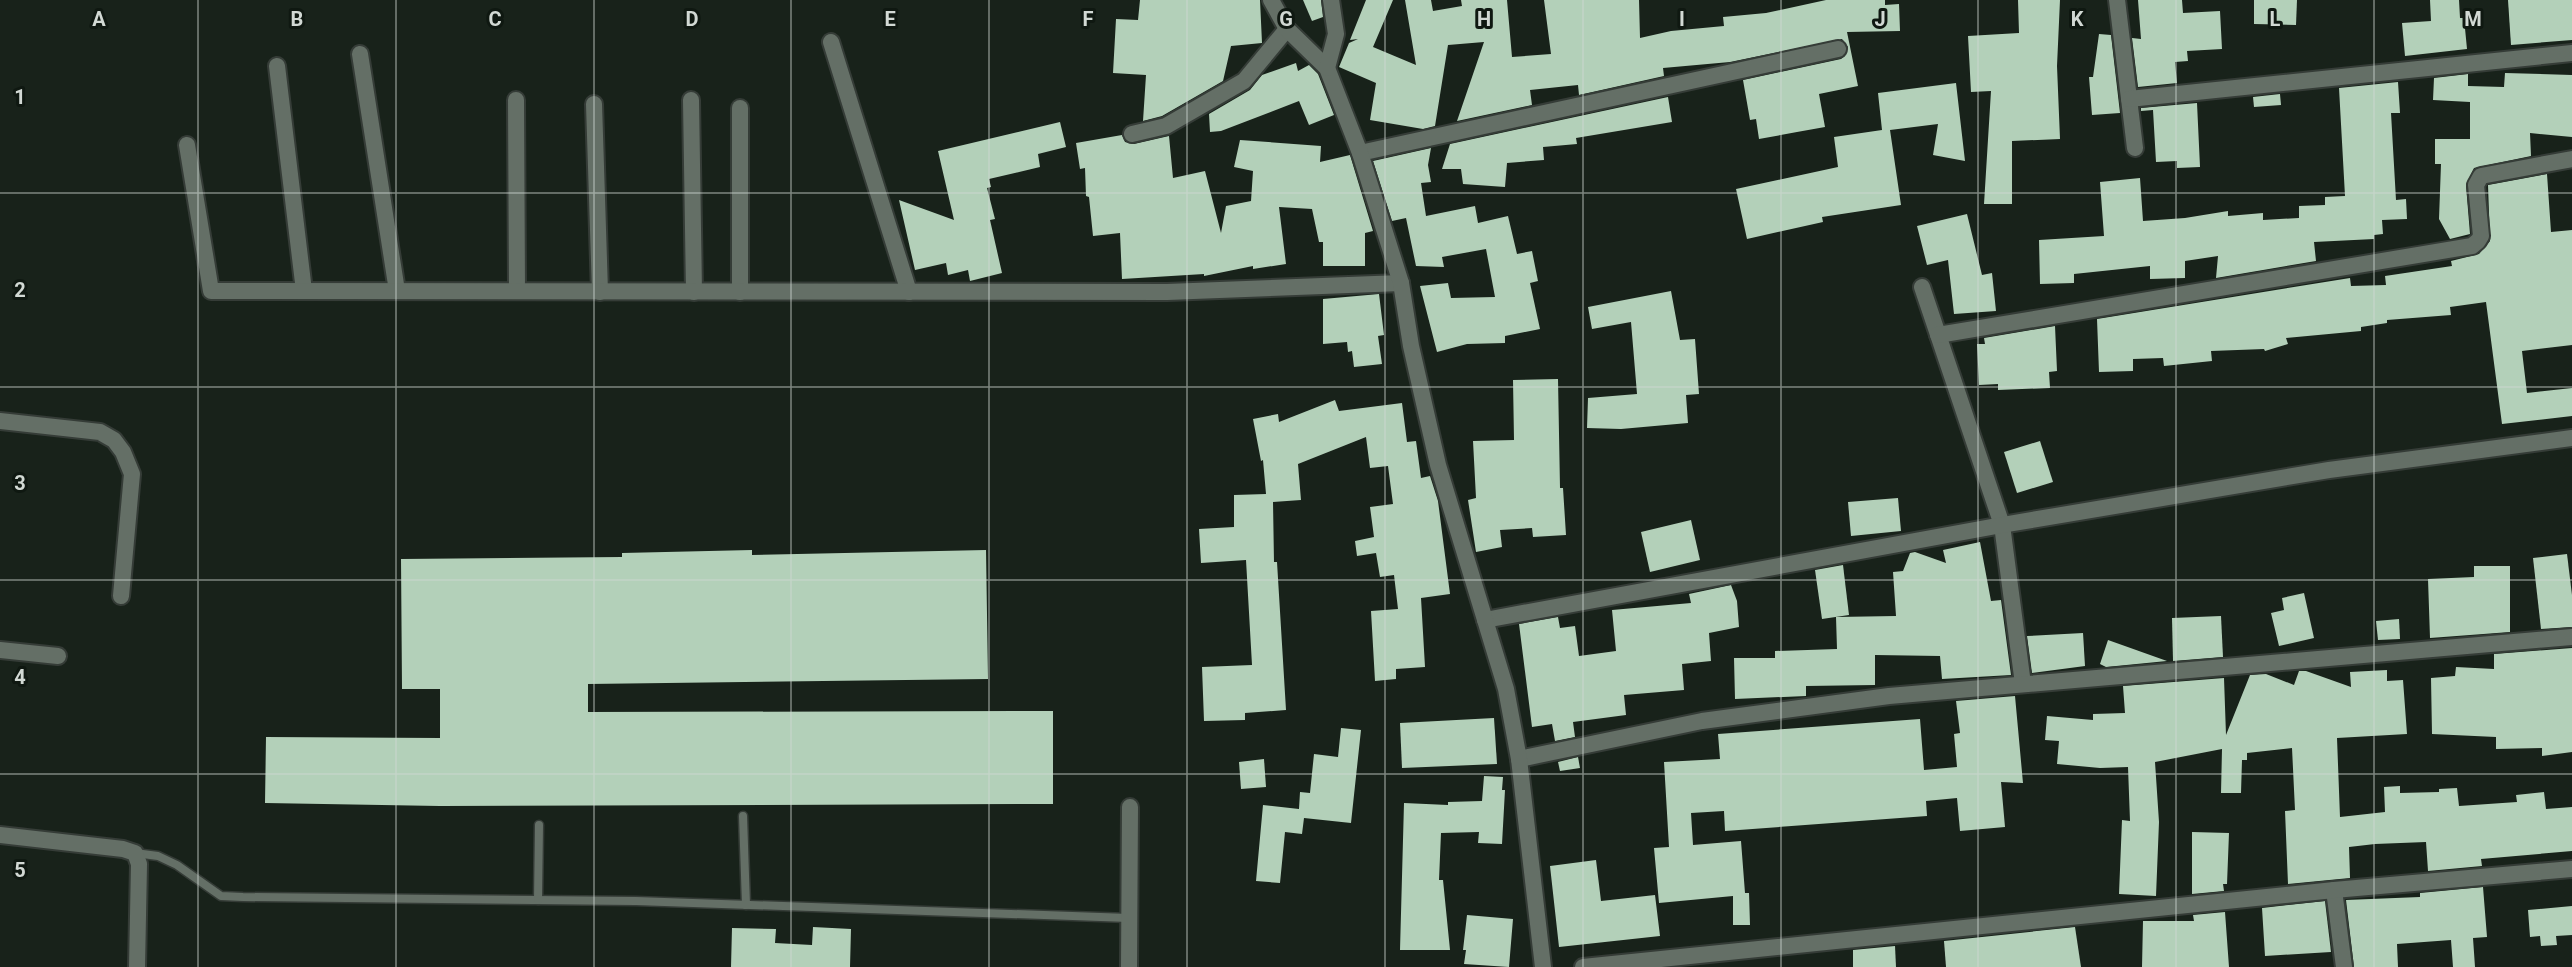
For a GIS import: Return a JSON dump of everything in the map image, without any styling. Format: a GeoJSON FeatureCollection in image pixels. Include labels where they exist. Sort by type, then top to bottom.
{"type":"FeatureCollection","features":[{"type":"Feature","properties":{"kind":"street"},"geometry":{"type":"LineString","coordinates":[[1271,0],[1287,29],[1328,68],[1360,153],[1401,283],[1411,346],[1438,465],[1506,689],[1520,759],[1543,967]]}},
{"type":"Feature","properties":{"kind":"street"},"geometry":{"type":"LineString","coordinates":[[1328,68],[1336,34],[1331,0]]}},
{"type":"Feature","properties":{"kind":"street"},"geometry":{"type":"LineString","coordinates":[[2117,0],[2134,148]]}},
{"type":"Feature","properties":{"kind":"street"},"geometry":{"type":"LineString","coordinates":[[1132,134],[1166,126],[1244,81],[1287,29]]}},
{"type":"Feature","properties":{"kind":"street"},"geometry":{"type":"LineString","coordinates":[[831,42],[909,292]]}},
{"type":"Feature","properties":{"kind":"street"},"geometry":{"type":"LineString","coordinates":[[1360,153],[1838,49]]}},
{"type":"Feature","properties":{"kind":"street"},"geometry":{"type":"LineString","coordinates":[[2129,99],[2572,53]]}},
{"type":"Feature","properties":{"kind":"street"},"geometry":{"type":"LineString","coordinates":[[360,54],[397,291]]}},
{"type":"Feature","properties":{"kind":"street"},"geometry":{"type":"LineString","coordinates":[[278,66],[304,291]]}},
{"type":"Feature","properties":{"kind":"street"},"geometry":{"type":"LineString","coordinates":[[516,100],[517,291]]}},
{"type":"Feature","properties":{"kind":"street"},"geometry":{"type":"LineString","coordinates":[[692,100],[694,292]]}},
{"type":"Feature","properties":{"kind":"street"},"geometry":{"type":"LineString","coordinates":[[594,104],[600,292]]}},
{"type":"Feature","properties":{"kind":"street"},"geometry":{"type":"LineString","coordinates":[[740,108],[740,292]]}},
{"type":"Feature","properties":{"kind":"street"},"geometry":{"type":"LineString","coordinates":[[187,145],[211,291],[1167,292],[1401,283]]}},
{"type":"Feature","properties":{"kind":"street"},"geometry":{"type":"LineString","coordinates":[[1938,335],[2472,246],[2481,236],[2476,185],[2481,176],[2572,159]]}},
{"type":"Feature","properties":{"kind":"street"},"geometry":{"type":"LineString","coordinates":[[1922,287],[2002,525],[2023,684]]}},
{"type":"Feature","properties":{"kind":"street"},"geometry":{"type":"LineString","coordinates":[[0,421],[100,432],[114,440],[132,474],[121,596]]}},
{"type":"Feature","properties":{"kind":"street"},"geometry":{"type":"LineString","coordinates":[[1485,620],[2002,525],[2329,470],[2572,438]]}},
{"type":"Feature","properties":{"kind":"street"},"geometry":{"type":"LineString","coordinates":[[1520,759],[1702,721],[1889,696],[2572,637]]}},
{"type":"Feature","properties":{"kind":"street"},"geometry":{"type":"LineString","coordinates":[[0,650],[58,656]]}},
{"type":"Feature","properties":{"kind":"street"},"geometry":{"type":"LineString","coordinates":[[1129,967],[1130,807]]}},
{"type":"Feature","properties":{"kind":"street"},"geometry":{"type":"LineString","coordinates":[[0,835],[123,849],[135,853],[139,864],[137,967]]}},
{"type":"Feature","properties":{"kind":"street"},"geometry":{"type":"LineString","coordinates":[[1584,967],[2334,890],[2572,869]]}},
{"type":"Feature","properties":{"kind":"street"},"geometry":{"type":"LineString","coordinates":[[2334,890],[2344,967]]}},
{"type":"Feature","properties":{"kind":"lane"},"geometry":{"type":"LineString","coordinates":[[743,816],[746,905]]}},
{"type":"Feature","properties":{"kind":"lane"},"geometry":{"type":"LineString","coordinates":[[538,825],[538,900]]}},
{"type":"Feature","properties":{"kind":"lane"},"geometry":{"type":"LineString","coordinates":[[135,853],[158,856],[177,865],[221,896],[746,905],[1129,918]]}},
{"type":"Feature","properties":{"kind":"building"},"geometry":{"type":"Polygon","coordinates":[[[1140,0],[1260,0],[1262,43],[1231,46],[1223,81],[1162,116],[1143,121],[1146,75],[1113,73],[1116,19],[1138,20],[1140,0]]]}},
{"type":"Feature","properties":{"kind":"building"},"geometry":{"type":"Polygon","coordinates":[[[1303,0],[1321,0],[1323,17],[1312,21],[1303,0]]]}},
{"type":"Feature","properties":{"kind":"building"},"geometry":{"type":"Polygon","coordinates":[[[1366,0],[1393,0],[1373,47],[1416,65],[1405,0],[1431,0],[1433,11],[1462,6],[1461,0],[1507,0],[1512,57],[1551,54],[1544,0],[1639,0],[1640,38],[1671,31],[1724,26],[1723,17],[1766,13],[1826,0],[1885,0],[1885,5],[1899,4],[1900,31],[1847,32],[1858,86],[1819,94],[1825,127],[1759,139],[1756,119],[1750,120],[1743,80],[1841,59],[1845,56],[1848,47],[1842,39],[1730,62],[1663,68],[1664,76],[1579,95],[1578,85],[1530,90],[1532,105],[1457,121],[1484,42],[1448,45],[1435,126],[1423,129],[1370,120],[1376,83],[1339,67],[1349,43],[1358,39],[1350,40],[1366,0]]]}},
{"type":"Feature","properties":{"kind":"building"},"geometry":{"type":"Polygon","coordinates":[[[2018,0],[2060,0],[2057,66],[2060,139],[2012,141],[2012,204],[1984,204],[1991,91],[1971,92],[1968,36],[2019,33],[2018,0]]]}},
{"type":"Feature","properties":{"kind":"building"},"geometry":{"type":"Polygon","coordinates":[[[2138,0],[2182,0],[2183,13],[2220,11],[2222,49],[2187,51],[2188,61],[2175,62],[2177,83],[2138,87],[2132,38],[2141,39],[2138,0]]]}},
{"type":"Feature","properties":{"kind":"building"},"geometry":{"type":"Polygon","coordinates":[[[2254,0],[2297,0],[2296,25],[2254,24],[2254,0]]]}},
{"type":"Feature","properties":{"kind":"building"},"geometry":{"type":"Polygon","coordinates":[[[2430,0],[2459,0],[2460,18],[2464,18],[2467,49],[2405,56],[2402,23],[2431,21],[2430,0]]]}},
{"type":"Feature","properties":{"kind":"building"},"geometry":{"type":"Polygon","coordinates":[[[2508,0],[2572,0],[2572,40],[2511,45],[2508,0]]]}},
{"type":"Feature","properties":{"kind":"building"},"geometry":{"type":"Polygon","coordinates":[[[2099,34],[2111,35],[2120,113],[2092,115],[2089,77],[2093,77],[2099,34]]]}},
{"type":"Feature","properties":{"kind":"building"},"geometry":{"type":"Polygon","coordinates":[[[1296,63],[1298,71],[1309,65],[1318,74],[1334,115],[1309,125],[1299,101],[1221,131],[1210,132],[1209,114],[1250,90],[1262,75],[1296,63]]]}},
{"type":"Feature","properties":{"kind":"building"},"geometry":{"type":"Polygon","coordinates":[[[2505,73],[2572,75],[2572,137],[2530,133],[2531,156],[2474,168],[2466,185],[2470,234],[2450,239],[2439,219],[2441,164],[2435,164],[2435,139],[2470,139],[2470,102],[2433,100],[2434,78],[2468,74],[2468,86],[2504,87],[2505,73]]]}},
{"type":"Feature","properties":{"kind":"building"},"geometry":{"type":"Polygon","coordinates":[[[2398,82],[2400,113],[2391,113],[2396,200],[2406,199],[2407,219],[2382,220],[2383,234],[2374,235],[2374,239],[2314,242],[2316,261],[2216,278],[2218,256],[2185,261],[2185,278],[2150,279],[2150,266],[2074,274],[2074,283],[2040,284],[2039,240],[2104,236],[2100,182],[2140,178],[2143,221],[2185,218],[2228,211],[2228,216],[2263,213],[2263,220],[2299,218],[2299,206],[2325,205],[2325,197],[2345,196],[2339,88],[2398,82]]]}},
{"type":"Feature","properties":{"kind":"building"},"geometry":{"type":"Polygon","coordinates":[[[1956,83],[1965,161],[1933,155],[1938,124],[1890,130],[1901,205],[1822,217],[1823,222],[1747,239],[1736,189],[1838,167],[1834,137],[1882,130],[1878,93],[1956,83]]]}},
{"type":"Feature","properties":{"kind":"building"},"geometry":{"type":"Polygon","coordinates":[[[2280,94],[2281,105],[2254,107],[2253,97],[2280,94]]]}},
{"type":"Feature","properties":{"kind":"building"},"geometry":{"type":"Polygon","coordinates":[[[1668,97],[1672,122],[1576,138],[1577,144],[1543,147],[1544,160],[1507,163],[1505,187],[1463,184],[1461,169],[1442,169],[1450,144],[1668,97]]]}},
{"type":"Feature","properties":{"kind":"building"},"geometry":{"type":"Polygon","coordinates":[[[2197,103],[2200,167],[2177,168],[2177,161],[2156,162],[2153,110],[2141,111],[2141,108],[2197,103]]]}},
{"type":"Feature","properties":{"kind":"building"},"geometry":{"type":"Polygon","coordinates":[[[1060,122],[1066,147],[1038,154],[1040,167],[989,179],[991,187],[987,188],[995,219],[990,220],[1002,273],[970,281],[968,270],[948,275],[946,263],[915,270],[899,200],[954,220],[938,151],[1060,122]]]}},
{"type":"Feature","properties":{"kind":"building"},"geometry":{"type":"Polygon","coordinates":[[[1122,135],[1125,142],[1134,144],[1169,136],[1173,178],[1205,171],[1221,233],[1226,206],[1251,201],[1253,171],[1234,167],[1240,140],[1321,146],[1320,162],[1350,155],[1373,231],[1365,233],[1365,266],[1323,266],[1323,242],[1319,242],[1312,209],[1279,207],[1286,264],[1253,269],[1253,266],[1204,276],[1204,274],[1122,279],[1120,233],[1093,236],[1089,197],[1086,196],[1085,168],[1080,169],[1076,143],[1122,135]]]}},
{"type":"Feature","properties":{"kind":"building"},"geometry":{"type":"Polygon","coordinates":[[[1431,148],[1428,165],[1431,182],[1421,183],[1426,216],[1475,206],[1478,223],[1508,216],[1517,254],[1532,251],[1538,281],[1530,283],[1540,329],[1505,336],[1505,343],[1467,344],[1437,352],[1420,286],[1448,283],[1451,298],[1495,297],[1486,249],[1442,257],[1444,267],[1416,266],[1406,218],[1392,221],[1373,161],[1431,148]]]}},
{"type":"Feature","properties":{"kind":"building"},"geometry":{"type":"Polygon","coordinates":[[[2547,174],[2551,232],[2572,230],[2572,345],[2522,351],[2527,393],[2572,388],[2572,416],[2502,424],[2486,302],[2450,307],[2451,315],[2387,320],[2387,323],[2361,327],[2361,331],[2286,338],[2288,344],[2265,351],[2264,349],[2211,351],[2212,361],[2164,366],[2163,358],[2133,359],[2133,371],[2099,372],[2097,319],[2350,278],[2351,286],[2386,285],[2385,276],[2452,266],[2451,261],[2479,254],[2490,241],[2488,185],[2547,174]]]}},
{"type":"Feature","properties":{"kind":"building"},"geometry":{"type":"Polygon","coordinates":[[[1967,214],[1982,275],[1992,273],[1996,311],[1954,314],[1948,260],[1927,265],[1917,226],[1967,214]]]}},
{"type":"Feature","properties":{"kind":"building"},"geometry":{"type":"Polygon","coordinates":[[[1671,291],[1680,340],[1695,339],[1699,394],[1686,395],[1688,423],[1621,429],[1587,428],[1588,398],[1637,394],[1631,322],[1592,329],[1588,307],[1671,291]]]}},
{"type":"Feature","properties":{"kind":"building"},"geometry":{"type":"Polygon","coordinates":[[[1379,294],[1384,335],[1378,336],[1382,364],[1354,367],[1352,351],[1348,352],[1347,342],[1323,344],[1323,299],[1379,294]]]}},
{"type":"Feature","properties":{"kind":"building"},"geometry":{"type":"Polygon","coordinates":[[[2055,326],[2057,371],[2049,372],[2050,388],[1998,390],[1998,384],[1979,385],[1977,344],[1985,344],[1984,338],[2055,326]]]}},
{"type":"Feature","properties":{"kind":"building"},"geometry":{"type":"Polygon","coordinates":[[[1558,379],[1560,488],[1563,488],[1566,535],[1533,537],[1532,528],[1500,530],[1502,547],[1476,552],[1468,500],[1476,498],[1473,441],[1514,440],[1513,380],[1558,379]]]}},
{"type":"Feature","properties":{"kind":"building"},"geometry":{"type":"Polygon","coordinates":[[[1335,400],[1339,411],[1402,403],[1407,442],[1416,441],[1421,478],[1430,476],[1438,501],[1450,594],[1421,598],[1425,667],[1396,669],[1396,679],[1375,681],[1371,611],[1398,609],[1394,575],[1380,577],[1376,553],[1357,556],[1355,541],[1374,537],[1370,507],[1393,504],[1388,466],[1370,468],[1366,437],[1298,464],[1301,500],[1273,502],[1274,562],[1277,562],[1286,710],[1245,713],[1245,720],[1204,721],[1202,667],[1252,665],[1246,560],[1201,563],[1199,529],[1234,527],[1234,495],[1266,494],[1263,460],[1261,461],[1253,419],[1278,414],[1279,422],[1335,400]]]}},
{"type":"Feature","properties":{"kind":"building"},"geometry":{"type":"Polygon","coordinates":[[[2040,441],[2053,482],[2017,493],[2004,452],[2040,441]]]}},
{"type":"Feature","properties":{"kind":"building"},"geometry":{"type":"Polygon","coordinates":[[[1898,498],[1901,531],[1851,536],[1848,502],[1898,498]]]}},
{"type":"Feature","properties":{"kind":"building"},"geometry":{"type":"Polygon","coordinates":[[[1691,520],[1700,560],[1650,572],[1641,532],[1691,520]]]}},
{"type":"Feature","properties":{"kind":"building"},"geometry":{"type":"Polygon","coordinates":[[[1980,542],[1991,601],[2001,600],[2011,675],[1942,679],[1940,656],[1875,655],[1875,685],[1806,686],[1806,696],[1735,699],[1734,658],[1775,658],[1775,651],[1837,649],[1836,617],[1896,616],[1893,572],[1903,571],[1910,553],[1915,552],[1946,563],[1943,550],[1980,542]]]}},
{"type":"Feature","properties":{"kind":"building"},"geometry":{"type":"Polygon","coordinates":[[[752,550],[752,555],[986,550],[988,679],[588,684],[588,712],[1053,711],[1053,804],[440,806],[265,803],[266,737],[440,738],[440,689],[402,689],[401,559],[622,557],[622,553],[752,550]]]}},
{"type":"Feature","properties":{"kind":"building"},"geometry":{"type":"Polygon","coordinates":[[[2567,554],[2572,595],[2572,627],[2541,629],[2533,558],[2567,554]]]}},
{"type":"Feature","properties":{"kind":"building"},"geometry":{"type":"Polygon","coordinates":[[[1843,565],[1849,615],[1822,619],[1815,570],[1843,565]]]}},
{"type":"Feature","properties":{"kind":"building"},"geometry":{"type":"Polygon","coordinates":[[[2474,566],[2510,566],[2510,632],[2430,638],[2428,579],[2474,577],[2474,566]]]}},
{"type":"Feature","properties":{"kind":"building"},"geometry":{"type":"Polygon","coordinates":[[[1731,585],[1737,601],[1739,627],[1709,633],[1711,661],[1682,664],[1684,690],[1624,695],[1626,715],[1573,722],[1575,737],[1555,741],[1552,724],[1532,727],[1519,624],[1558,617],[1560,628],[1575,626],[1579,656],[1616,651],[1612,610],[1691,603],[1689,594],[1731,585]]]}},
{"type":"Feature","properties":{"kind":"building"},"geometry":{"type":"Polygon","coordinates":[[[2304,593],[2314,638],[2279,646],[2271,613],[2284,610],[2282,598],[2304,593]]]}},
{"type":"Feature","properties":{"kind":"building"},"geometry":{"type":"Polygon","coordinates":[[[2221,616],[2223,657],[2173,661],[2172,618],[2221,616]]]}},
{"type":"Feature","properties":{"kind":"building"},"geometry":{"type":"Polygon","coordinates":[[[2399,619],[2400,639],[2378,640],[2376,621],[2399,619]]]}},
{"type":"Feature","properties":{"kind":"building"},"geometry":{"type":"Polygon","coordinates":[[[2083,633],[2085,666],[2032,673],[2027,636],[2083,633]]]}},
{"type":"Feature","properties":{"kind":"building"},"geometry":{"type":"Polygon","coordinates":[[[2108,640],[2167,661],[2106,667],[2100,664],[2108,640]]]}},
{"type":"Feature","properties":{"kind":"building"},"geometry":{"type":"Polygon","coordinates":[[[2572,648],[2572,752],[2542,756],[2542,748],[2496,749],[2496,737],[2432,734],[2431,678],[2455,676],[2456,667],[2494,669],[2494,654],[2572,648]]]}},
{"type":"Feature","properties":{"kind":"building"},"geometry":{"type":"Polygon","coordinates":[[[2387,670],[2387,681],[2403,680],[2407,734],[2337,738],[2340,817],[2385,812],[2384,787],[2400,786],[2400,793],[2439,792],[2439,789],[2457,788],[2459,806],[2517,802],[2516,795],[2544,792],[2546,809],[2572,807],[2572,851],[2481,859],[2482,866],[2428,871],[2426,842],[2349,847],[2350,878],[2288,884],[2285,811],[2295,810],[2292,748],[2247,753],[2247,760],[2242,760],[2241,793],[2221,793],[2222,749],[2155,762],[2159,822],[2156,896],[2119,894],[2122,820],[2130,821],[2128,767],[2100,768],[2057,764],[2059,741],[2045,740],[2047,716],[2093,720],[2093,714],[2125,713],[2123,686],[2224,678],[2226,735],[2250,675],[2266,674],[2294,685],[2299,671],[2306,671],[2351,687],[2350,672],[2387,670]]]}},
{"type":"Feature","properties":{"kind":"building"},"geometry":{"type":"Polygon","coordinates":[[[2015,696],[2023,783],[2001,782],[2005,827],[1960,831],[1957,798],[1926,801],[1927,816],[1725,831],[1724,811],[1691,813],[1693,845],[1741,841],[1745,893],[1749,893],[1750,925],[1733,925],[1733,896],[1659,903],[1654,848],[1669,847],[1664,762],[1720,759],[1718,734],[1920,719],[1924,770],[1957,767],[1954,734],[1960,733],[1956,701],[2015,696]]]}},
{"type":"Feature","properties":{"kind":"building"},"geometry":{"type":"Polygon","coordinates":[[[1494,718],[1497,764],[1402,768],[1400,723],[1494,718]]]}},
{"type":"Feature","properties":{"kind":"building"},"geometry":{"type":"Polygon","coordinates":[[[1341,728],[1361,730],[1351,823],[1304,818],[1302,834],[1285,832],[1280,883],[1256,881],[1263,805],[1299,809],[1300,792],[1310,793],[1314,754],[1338,757],[1341,728]]]}},
{"type":"Feature","properties":{"kind":"building"},"geometry":{"type":"Polygon","coordinates":[[[1578,757],[1580,768],[1560,771],[1558,762],[1578,757]]]}},
{"type":"Feature","properties":{"kind":"building"},"geometry":{"type":"Polygon","coordinates":[[[1264,759],[1266,787],[1241,789],[1239,762],[1264,759]]]}},
{"type":"Feature","properties":{"kind":"building"},"geometry":{"type":"Polygon","coordinates":[[[1484,776],[1503,777],[1502,790],[1505,790],[1502,844],[1478,843],[1479,832],[1441,833],[1439,880],[1443,880],[1450,950],[1400,950],[1404,803],[1448,805],[1448,802],[1482,801],[1484,776]]]}},
{"type":"Feature","properties":{"kind":"building"},"geometry":{"type":"Polygon","coordinates":[[[2192,832],[2229,833],[2227,884],[2223,884],[2224,891],[2192,894],[2192,832]]]}},
{"type":"Feature","properties":{"kind":"building"},"geometry":{"type":"Polygon","coordinates":[[[1596,860],[1601,901],[1655,895],[1660,936],[1559,947],[1550,866],[1596,860]]]}},
{"type":"Feature","properties":{"kind":"building"},"geometry":{"type":"Polygon","coordinates":[[[2483,887],[2487,937],[2473,938],[2475,967],[2453,967],[2451,940],[2397,944],[2398,967],[2354,967],[2346,900],[2420,897],[2420,893],[2483,887]]]}},
{"type":"Feature","properties":{"kind":"building"},"geometry":{"type":"Polygon","coordinates":[[[2325,901],[2331,952],[2265,956],[2262,908],[2325,901]]]}},
{"type":"Feature","properties":{"kind":"building"},"geometry":{"type":"Polygon","coordinates":[[[2572,906],[2572,935],[2556,936],[2557,945],[2541,946],[2540,936],[2530,937],[2528,910],[2572,906]]]}},
{"type":"Feature","properties":{"kind":"building"},"geometry":{"type":"Polygon","coordinates":[[[2225,912],[2229,967],[2142,967],[2143,921],[2194,921],[2193,915],[2225,912]]]}},
{"type":"Feature","properties":{"kind":"building"},"geometry":{"type":"Polygon","coordinates":[[[1467,915],[1513,919],[1509,967],[1464,964],[1466,950],[1463,950],[1467,915]]]}},
{"type":"Feature","properties":{"kind":"building"},"geometry":{"type":"Polygon","coordinates":[[[813,927],[851,929],[850,967],[731,967],[732,928],[776,929],[775,943],[812,945],[813,927]]]}},
{"type":"Feature","properties":{"kind":"building"},"geometry":{"type":"Polygon","coordinates":[[[2075,927],[2081,967],[1946,967],[1944,941],[2075,927]]]}},
{"type":"Feature","properties":{"kind":"building"},"geometry":{"type":"Polygon","coordinates":[[[1895,946],[1896,967],[1853,967],[1853,950],[1895,946]]]}}]}
